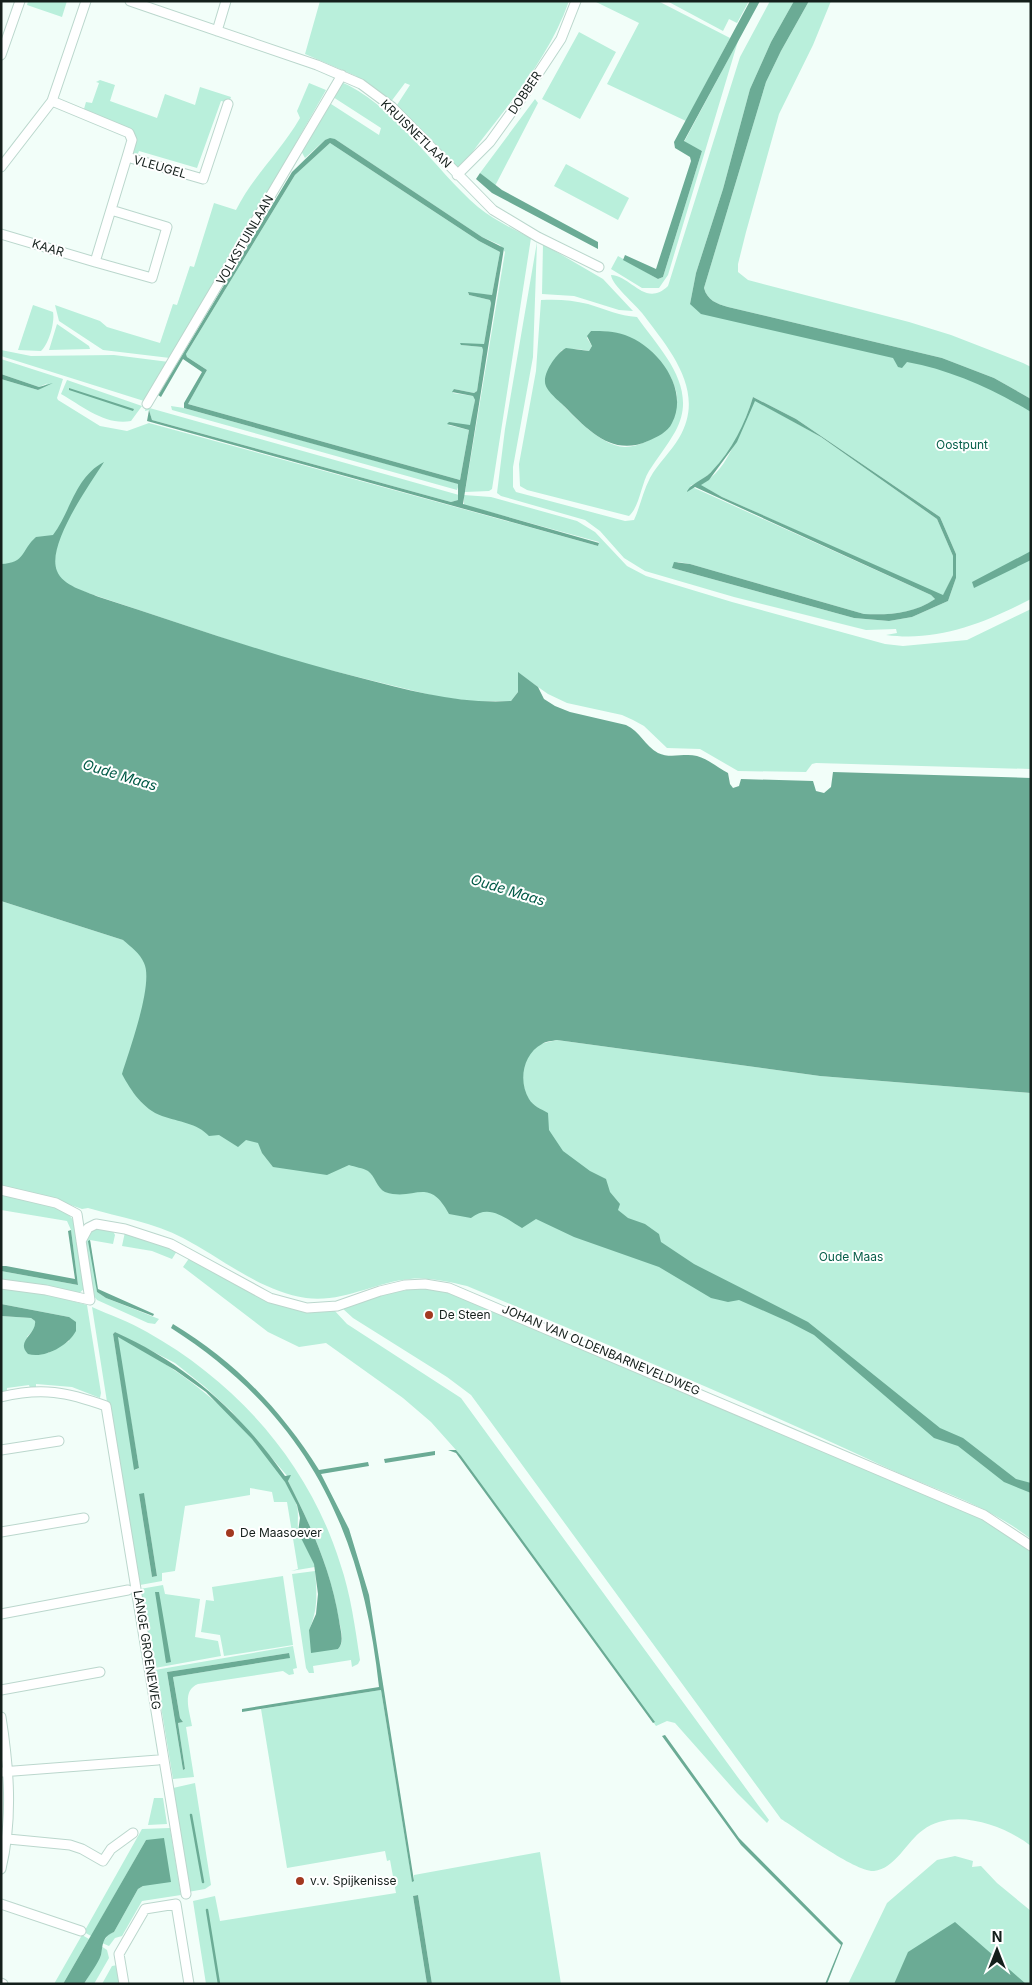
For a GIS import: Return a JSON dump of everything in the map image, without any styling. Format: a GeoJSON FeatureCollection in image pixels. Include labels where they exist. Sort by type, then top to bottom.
{"type":"FeatureCollection","features":[{"type":"Feature","properties":{"kind":"street"},"geometry":{"type":"LineString","coordinates":[[1,54],[20,1]]}},
{"type":"Feature","properties":{"kind":"street"},"geometry":{"type":"LineString","coordinates":[[1,167],[52,101],[86,1]]}},
{"type":"Feature","properties":{"kind":"street","name":"KRUISNETLAAN"},"geometry":{"type":"LineString","coordinates":[[130,1],[217,30],[342,75],[361,84],[392,107],[493,210],[538,237],[598,267]]}},
{"type":"Feature","properties":{"kind":"street"},"geometry":{"type":"LineString","coordinates":[[217,30],[226,1]]}},
{"type":"Feature","properties":{"kind":"street","name":"DOBBER"},"geometry":{"type":"LineString","coordinates":[[457,175],[490,142],[508,117],[561,39],[569,25],[576,1]]}},
{"type":"Feature","properties":{"kind":"street","name":"VOLKSTUINLAAN"},"geometry":{"type":"LineString","coordinates":[[147,404],[342,75]]}},
{"type":"Feature","properties":{"kind":"street","name":"VLEUGEL"},"geometry":{"type":"LineString","coordinates":[[52,101],[128,133],[132,140],[94,262]]}},
{"type":"Feature","properties":{"kind":"street","name":"VLEUGEL"},"geometry":{"type":"LineString","coordinates":[[127,157],[203,179],[228,104]]}},
{"type":"Feature","properties":{"kind":"street"},"geometry":{"type":"LineString","coordinates":[[94,262],[152,278],[167,227],[111,210]]}},
{"type":"Feature","properties":{"kind":"street","name":"KAAR"},"geometry":{"type":"LineString","coordinates":[[1,234],[94,262]]}},
{"type":"Feature","properties":{"kind":"street"},"geometry":{"type":"LineString","coordinates":[[1,1190],[56,1203],[77,1214],[90,1300],[46,1290],[1,1284]]}},
{"type":"Feature","properties":{"kind":"street","name":"JOHAN VAN OLDENBARNEVELDWEG"},"geometry":{"type":"LineString","coordinates":[[81,1241],[88,1228],[96,1224],[125,1229],[171,1244],[270,1298],[307,1308],[337,1306],[380,1290],[405,1285],[425,1284],[449,1288],[984,1515],[1031,1546]]}},
{"type":"Feature","properties":{"kind":"street","name":"LANGE GROENEWEG"},"geometry":{"type":"LineString","coordinates":[[1,1397],[22,1392],[49,1390],[75,1395],[106,1406],[186,1894]]}},
{"type":"Feature","properties":{"kind":"street"},"geometry":{"type":"LineString","coordinates":[[1,1450],[58,1441]]}},
{"type":"Feature","properties":{"kind":"street"},"geometry":{"type":"LineString","coordinates":[[1,1532],[84,1518]]}},
{"type":"Feature","properties":{"kind":"street"},"geometry":{"type":"LineString","coordinates":[[1,1614],[128,1590]]}},
{"type":"Feature","properties":{"kind":"street"},"geometry":{"type":"LineString","coordinates":[[1,1690],[100,1672]]}},
{"type":"Feature","properties":{"kind":"street"},"geometry":{"type":"LineString","coordinates":[[1,1717],[8,1839],[1,1869]]}},
{"type":"Feature","properties":{"kind":"street"},"geometry":{"type":"LineString","coordinates":[[5,1771],[158,1760]]}},
{"type":"Feature","properties":{"kind":"street"},"geometry":{"type":"LineString","coordinates":[[8,1839],[70,1845],[82,1848],[103,1862],[111,1849],[133,1833]]}},
{"type":"Feature","properties":{"kind":"street"},"geometry":{"type":"LineString","coordinates":[[1,1904],[81,1931]]}},
{"type":"Feature","properties":{"kind":"street"},"geometry":{"type":"LineString","coordinates":[[124,1984],[120,1954],[145,1909],[176,1904],[189,1984]]}},
{"type":"Feature","properties":{"kind":"green space"},"geometry":{"type":"Polygon","coordinates":[[[28,1],[67,1],[62,17],[27,5],[28,1]]]}},
{"type":"Feature","properties":{"kind":"green space"},"geometry":{"type":"Polygon","coordinates":[[[320,1],[569,1],[553,38],[532,73],[470,155],[455,170],[395,108],[410,85],[405,83],[390,103],[356,76],[305,54],[320,1]]]}},
{"type":"Feature","properties":{"kind":"green space"},"geometry":{"type":"Polygon","coordinates":[[[594,1],[658,1],[730,38],[686,121],[607,84],[639,23],[594,1]]]}},
{"type":"Feature","properties":{"kind":"green space"},"geometry":{"type":"Polygon","coordinates":[[[667,1],[749,1],[737,23],[729,19],[723,31],[667,1]]]}},
{"type":"Feature","properties":{"kind":"green space","name":"Oostpunt"},"geometry":{"type":"Polygon","coordinates":[[[770,1],[794,1],[771,42],[750,89],[723,189],[696,273],[690,304],[701,303],[993,383],[1031,407],[1031,599],[996,616],[961,629],[924,636],[886,635],[897,633],[896,629],[866,630],[734,597],[645,571],[624,558],[600,531],[585,520],[501,496],[497,493],[505,429],[537,242],[533,357],[513,467],[513,487],[516,492],[625,521],[634,520],[650,478],[679,438],[687,421],[689,404],[687,387],[673,356],[642,313],[615,284],[611,275],[626,280],[639,289],[652,294],[660,292],[668,286],[740,57],[770,1]],[[753,397],[744,423],[730,449],[713,471],[702,480],[690,486],[931,595],[935,599],[910,611],[864,614],[690,564],[678,562],[672,568],[854,618],[889,621],[912,617],[948,601],[956,578],[956,554],[940,517],[796,419],[753,397]]]}},
{"type":"Feature","properties":{"kind":"green space"},"geometry":{"type":"Polygon","coordinates":[[[809,1],[831,1],[813,45],[779,114],[746,232],[738,264],[738,272],[748,280],[909,322],[951,335],[1023,363],[1031,367],[1031,399],[994,378],[942,358],[728,307],[713,301],[707,296],[704,288],[766,82],[809,1]]]}},
{"type":"Feature","properties":{"kind":"green space"},"geometry":{"type":"Polygon","coordinates":[[[579,32],[616,52],[580,119],[542,99],[579,32]]]}},
{"type":"Feature","properties":{"kind":"green space"},"geometry":{"type":"Polygon","coordinates":[[[738,41],[668,275],[659,288],[642,288],[611,269],[618,256],[658,279],[663,277],[702,151],[684,142],[738,41]]]}},
{"type":"Feature","properties":{"kind":"green space"},"geometry":{"type":"Polygon","coordinates":[[[100,80],[115,85],[110,101],[157,118],[165,94],[195,105],[200,87],[231,97],[229,103],[221,101],[197,168],[139,151],[137,156],[132,151],[136,137],[133,131],[84,109],[86,102],[92,103],[99,83],[96,82],[100,80]]]}},
{"type":"Feature","properties":{"kind":"green space"},"geometry":{"type":"Polygon","coordinates":[[[339,81],[377,104],[395,120],[462,192],[484,212],[531,238],[492,489],[489,491],[465,492],[505,252],[500,245],[482,237],[335,139],[325,140],[305,158],[300,149],[328,102],[379,135],[381,128],[333,97],[339,81]]]}},
{"type":"Feature","properties":{"kind":"green space"},"geometry":{"type":"Polygon","coordinates":[[[309,83],[326,90],[236,248],[170,358],[103,350],[59,321],[55,305],[100,321],[107,327],[160,343],[173,304],[177,305],[190,266],[194,267],[214,203],[236,210],[300,118],[297,111],[309,83]]]}},
{"type":"Feature","properties":{"kind":"green space"},"geometry":{"type":"Polygon","coordinates":[[[535,99],[538,103],[495,186],[480,173],[535,99]]]}},
{"type":"Feature","properties":{"kind":"green space"},"geometry":{"type":"Polygon","coordinates":[[[330,143],[479,241],[500,252],[492,295],[468,293],[469,295],[490,300],[491,303],[484,344],[461,345],[482,347],[483,350],[477,391],[474,393],[454,389],[453,393],[473,396],[475,400],[471,425],[448,425],[469,430],[460,480],[188,404],[207,370],[187,357],[186,354],[295,175],[330,143]]]}},
{"type":"Feature","properties":{"kind":"green space"},"geometry":{"type":"Polygon","coordinates":[[[566,164],[629,198],[618,220],[554,186],[566,164]]]}},
{"type":"Feature","properties":{"kind":"green space"},"geometry":{"type":"Polygon","coordinates":[[[543,244],[603,279],[633,311],[619,310],[574,296],[542,294],[543,244]]]}},
{"type":"Feature","properties":{"kind":"green space"},"geometry":{"type":"Polygon","coordinates":[[[541,300],[577,302],[618,314],[637,317],[666,357],[680,385],[683,400],[682,416],[669,442],[649,471],[636,507],[629,516],[527,490],[520,486],[519,464],[536,371],[541,300]],[[591,331],[587,338],[592,346],[589,351],[577,349],[562,350],[550,368],[548,389],[583,425],[604,440],[625,447],[641,444],[665,431],[676,406],[676,391],[670,376],[661,363],[645,347],[626,336],[603,331],[591,331]]]}},
{"type":"Feature","properties":{"kind":"green space"},"geometry":{"type":"Polygon","coordinates":[[[33,305],[53,312],[51,333],[41,351],[18,350],[33,305]]]}},
{"type":"Feature","properties":{"kind":"green space"},"geometry":{"type":"Polygon","coordinates":[[[57,324],[89,346],[90,349],[49,350],[57,324]]]}},
{"type":"Feature","properties":{"kind":"green space"},"geometry":{"type":"Polygon","coordinates":[[[1,350],[31,356],[114,355],[169,362],[144,401],[1,356],[1,350]]]}},
{"type":"Feature","properties":{"kind":"green space"},"geometry":{"type":"Polygon","coordinates":[[[1,359],[63,379],[58,400],[100,426],[127,431],[149,423],[598,546],[599,542],[464,505],[464,495],[491,497],[577,521],[595,532],[627,566],[646,576],[885,644],[903,646],[967,640],[1031,609],[1031,769],[816,763],[812,764],[806,772],[738,771],[700,749],[667,748],[644,726],[633,720],[622,715],[567,703],[548,694],[518,673],[518,692],[511,701],[472,701],[439,697],[271,654],[1,564],[1,379],[38,390],[48,383],[39,387],[1,374],[1,359]]]}},
{"type":"Feature","properties":{"kind":"green space"},"geometry":{"type":"Polygon","coordinates":[[[67,380],[142,406],[131,421],[112,421],[103,418],[61,394],[67,380]]]}},
{"type":"Feature","properties":{"kind":"green space"},"geometry":{"type":"Polygon","coordinates":[[[755,400],[821,437],[937,519],[953,556],[953,575],[943,596],[722,497],[700,485],[711,478],[727,458],[755,400]]]}},
{"type":"Feature","properties":{"kind":"green space"},"geometry":{"type":"Polygon","coordinates":[[[171,406],[459,484],[457,490],[172,410],[171,406]]]}},
{"type":"Feature","properties":{"kind":"green space"},"geometry":{"type":"Polygon","coordinates":[[[146,407],[459,495],[458,500],[451,502],[152,420],[149,410],[145,411],[146,407]]]}},
{"type":"Feature","properties":{"kind":"green space","name":"Oude Maas"},"geometry":{"type":"Polygon","coordinates":[[[1,901],[123,940],[540,1044],[557,1040],[820,1076],[1031,1093],[1031,1539],[977,1506],[902,1475],[676,1374],[467,1286],[432,1279],[410,1279],[333,1298],[306,1298],[273,1289],[242,1273],[198,1246],[161,1228],[88,1208],[82,1209],[54,1199],[1,1187],[1,901]]]}},
{"type":"Feature","properties":{"kind":"green space"},"geometry":{"type":"Polygon","coordinates":[[[1,1195],[42,1203],[70,1216],[74,1222],[84,1289],[78,1294],[24,1282],[1,1280],[1,1271],[78,1285],[71,1230],[67,1221],[1,1210],[1,1195]]]}},
{"type":"Feature","properties":{"kind":"green space"},"geometry":{"type":"Polygon","coordinates":[[[98,1227],[112,1229],[115,1235],[113,1244],[90,1240],[97,1292],[106,1298],[159,1319],[155,1324],[148,1323],[97,1300],[93,1295],[85,1258],[85,1248],[91,1232],[98,1227]]]}},
{"type":"Feature","properties":{"kind":"green space"},"geometry":{"type":"Polygon","coordinates":[[[125,1232],[177,1251],[172,1259],[152,1251],[122,1246],[125,1232]]]}},
{"type":"Feature","properties":{"kind":"green space"},"geometry":{"type":"Polygon","coordinates":[[[190,1257],[272,1303],[304,1310],[334,1310],[347,1324],[461,1398],[769,1820],[767,1823],[737,1793],[675,1723],[667,1721],[656,1726],[456,1450],[431,1422],[403,1398],[326,1343],[299,1347],[268,1332],[183,1267],[190,1257]]]}},
{"type":"Feature","properties":{"kind":"green space"},"geometry":{"type":"Polygon","coordinates":[[[1,1288],[53,1296],[87,1305],[101,1393],[100,1398],[72,1387],[36,1384],[36,1387],[30,1388],[29,1385],[7,1388],[7,1391],[1,1393],[1,1316],[31,1318],[35,1321],[35,1328],[27,1337],[48,1353],[69,1341],[69,1317],[1,1304],[1,1288]]]}},
{"type":"Feature","properties":{"kind":"green space"},"geometry":{"type":"Polygon","coordinates":[[[418,1288],[444,1290],[981,1517],[1031,1552],[1031,1846],[1007,1831],[979,1821],[949,1820],[935,1823],[923,1830],[895,1860],[874,1871],[865,1870],[841,1858],[781,1819],[471,1395],[447,1377],[353,1318],[342,1308],[378,1295],[418,1288]]]}},
{"type":"Feature","properties":{"kind":"green space"},"geometry":{"type":"Polygon","coordinates":[[[92,1307],[140,1328],[180,1353],[240,1401],[289,1460],[310,1492],[327,1527],[347,1587],[360,1660],[358,1664],[352,1667],[351,1660],[313,1666],[314,1673],[309,1673],[306,1668],[292,1574],[315,1571],[316,1601],[309,1630],[338,1649],[342,1636],[331,1584],[325,1566],[305,1515],[288,1481],[289,1478],[231,1411],[205,1387],[175,1363],[115,1332],[113,1334],[135,1470],[139,1468],[117,1337],[127,1340],[175,1370],[216,1402],[254,1439],[285,1481],[296,1503],[299,1533],[315,1567],[291,1571],[298,1569],[287,1502],[274,1502],[272,1492],[250,1488],[250,1495],[185,1506],[175,1571],[162,1573],[162,1581],[140,1585],[112,1413],[107,1402],[92,1307]],[[139,1494],[152,1577],[157,1576],[144,1494],[139,1494]]]}},
{"type":"Feature","properties":{"kind":"green space"},"geometry":{"type":"Polygon","coordinates":[[[283,1576],[293,1645],[224,1656],[220,1635],[201,1632],[206,1600],[214,1601],[212,1587],[283,1576]]]}},
{"type":"Feature","properties":{"kind":"green space"},"geometry":{"type":"Polygon","coordinates":[[[163,1585],[165,1594],[200,1599],[195,1637],[218,1641],[221,1656],[155,1668],[140,1589],[163,1585]]]}},
{"type":"Feature","properties":{"kind":"green space"},"geometry":{"type":"Polygon","coordinates":[[[293,1646],[297,1668],[293,1669],[294,1674],[289,1675],[283,1671],[198,1684],[193,1687],[188,1697],[192,1726],[186,1727],[194,1777],[173,1779],[155,1670],[293,1646]],[[289,1653],[167,1672],[183,1770],[185,1769],[178,1723],[183,1722],[180,1718],[173,1677],[289,1658],[289,1653]]]}},
{"type":"Feature","properties":{"kind":"green space"},"geometry":{"type":"Polygon","coordinates":[[[381,1690],[412,1881],[414,1881],[414,1875],[540,1852],[561,1984],[432,1984],[418,1895],[413,1896],[427,1984],[206,1984],[193,1901],[215,1896],[220,1921],[396,1893],[390,1860],[387,1861],[385,1851],[287,1868],[261,1709],[381,1690]]]}},
{"type":"Feature","properties":{"kind":"green space"},"geometry":{"type":"Polygon","coordinates":[[[195,1783],[211,1885],[205,1889],[188,1892],[173,1788],[195,1783]]]}},
{"type":"Feature","properties":{"kind":"green space"},"geometry":{"type":"Polygon","coordinates":[[[154,1798],[163,1798],[167,1824],[148,1825],[154,1798]]]}},
{"type":"Feature","properties":{"kind":"green space"},"geometry":{"type":"Polygon","coordinates":[[[170,1828],[181,1895],[142,1901],[122,1936],[115,1938],[109,1946],[102,1943],[109,1934],[114,1932],[138,1889],[143,1886],[146,1840],[91,1936],[84,1932],[142,1829],[170,1828]]]}},
{"type":"Feature","properties":{"kind":"green space"},"geometry":{"type":"Polygon","coordinates":[[[955,1856],[973,1861],[972,1867],[981,1866],[997,1883],[1031,1911],[1031,1984],[848,1984],[887,1903],[937,1860],[955,1856]]]}},
{"type":"Feature","properties":{"kind":"green space"},"geometry":{"type":"Polygon","coordinates":[[[82,1935],[89,1939],[63,1984],[54,1984],[82,1935]]]}},
{"type":"Feature","properties":{"kind":"green space"},"geometry":{"type":"Polygon","coordinates":[[[101,1946],[107,1950],[109,1958],[94,1984],[84,1984],[101,1955],[101,1946]]]}},
{"type":"Feature","properties":{"kind":"green space"},"geometry":{"type":"Polygon","coordinates":[[[118,1965],[121,1984],[102,1984],[112,1966],[118,1965]]]}},
{"type":"Feature","properties":{"kind":"water"},"geometry":{"type":"Polygon","coordinates":[[[750,1],[760,1],[684,141],[702,151],[663,277],[658,279],[623,260],[625,255],[656,269],[691,161],[690,157],[675,148],[674,142],[750,1]]]}},
{"type":"Feature","properties":{"kind":"water"},"geometry":{"type":"Polygon","coordinates":[[[794,1],[809,1],[766,82],[704,288],[707,296],[713,301],[728,307],[942,358],[994,378],[1031,399],[1031,412],[987,388],[956,375],[907,362],[902,368],[898,367],[893,358],[701,314],[690,304],[696,273],[723,189],[750,89],[771,42],[794,1]]]}},
{"type":"Feature","properties":{"kind":"water"},"geometry":{"type":"Polygon","coordinates":[[[335,139],[482,237],[504,248],[463,504],[599,543],[598,546],[147,421],[149,410],[152,420],[451,502],[458,500],[458,484],[184,408],[184,403],[202,372],[183,359],[161,397],[158,395],[292,172],[325,140],[335,139]],[[330,143],[295,175],[186,354],[187,357],[207,370],[188,404],[460,480],[469,430],[447,424],[449,422],[470,425],[475,400],[473,396],[452,392],[454,389],[474,393],[477,391],[483,350],[482,347],[461,345],[460,343],[484,344],[491,303],[490,300],[469,295],[468,292],[492,295],[500,252],[479,241],[330,143]]]}},
{"type":"Feature","properties":{"kind":"water"},"geometry":{"type":"Polygon","coordinates":[[[480,173],[502,190],[598,242],[598,249],[492,193],[476,179],[480,173]]]}},
{"type":"Feature","properties":{"kind":"water"},"geometry":{"type":"Polygon","coordinates":[[[591,331],[617,333],[637,341],[659,359],[667,370],[677,396],[676,410],[672,423],[662,434],[635,445],[623,446],[602,439],[582,424],[547,388],[545,378],[555,358],[566,348],[589,351],[592,346],[587,336],[591,331]]]}},
{"type":"Feature","properties":{"kind":"water"},"geometry":{"type":"Polygon","coordinates":[[[1,374],[39,387],[53,383],[38,390],[1,379],[1,374]]]}},
{"type":"Feature","properties":{"kind":"water"},"geometry":{"type":"Polygon","coordinates":[[[69,388],[134,409],[133,411],[69,390],[69,388]]]}},
{"type":"Feature","properties":{"kind":"water"},"geometry":{"type":"Polygon","coordinates":[[[753,397],[796,419],[940,517],[956,554],[956,578],[948,601],[912,617],[889,621],[854,618],[672,568],[674,562],[690,564],[864,614],[909,611],[935,599],[931,595],[695,487],[687,492],[691,486],[709,474],[726,454],[742,427],[753,397]],[[755,401],[737,442],[709,480],[701,485],[722,497],[943,595],[953,575],[953,556],[937,519],[821,437],[755,401]]]}},
{"type":"Feature","properties":{"kind":"water"},"geometry":{"type":"Polygon","coordinates":[[[104,462],[80,499],[63,531],[55,560],[57,571],[64,581],[99,597],[295,660],[435,696],[511,701],[518,692],[518,672],[538,687],[544,699],[555,706],[570,712],[626,725],[635,731],[649,747],[663,755],[692,755],[705,759],[728,773],[730,784],[733,788],[739,786],[741,779],[813,781],[816,791],[824,793],[831,787],[833,772],[1031,778],[1031,1093],[820,1076],[557,1040],[545,1042],[530,1054],[523,1076],[529,1099],[548,1113],[549,1130],[563,1151],[590,1171],[606,1179],[610,1192],[620,1204],[618,1210],[628,1218],[645,1224],[659,1234],[661,1242],[694,1264],[808,1322],[940,1428],[963,1438],[1016,1479],[1031,1483],[1031,1493],[1004,1482],[958,1446],[934,1438],[814,1335],[789,1322],[739,1300],[728,1302],[711,1298],[659,1267],[574,1237],[536,1219],[522,1228],[503,1216],[491,1212],[484,1212],[471,1218],[449,1214],[441,1202],[434,1196],[420,1192],[396,1194],[385,1192],[368,1171],[349,1165],[327,1175],[273,1167],[262,1153],[258,1143],[246,1140],[238,1147],[219,1135],[209,1136],[199,1128],[155,1113],[138,1099],[122,1074],[135,1034],[146,986],[144,963],[140,956],[123,940],[1,901],[1,564],[15,561],[19,558],[36,537],[53,535],[86,476],[104,462]]]}},
{"type":"Feature","properties":{"kind":"water"},"geometry":{"type":"Polygon","coordinates":[[[1031,551],[1031,560],[974,588],[972,582],[1031,551]]]}},
{"type":"Feature","properties":{"kind":"water"},"geometry":{"type":"Polygon","coordinates":[[[71,1230],[78,1285],[1,1271],[1,1266],[6,1266],[75,1279],[68,1231],[71,1230]]]}},
{"type":"Feature","properties":{"kind":"water"},"geometry":{"type":"Polygon","coordinates":[[[90,1240],[98,1289],[154,1314],[153,1316],[106,1298],[97,1292],[88,1241],[90,1240]]]}},
{"type":"Feature","properties":{"kind":"water"},"geometry":{"type":"Polygon","coordinates":[[[1,1304],[69,1317],[76,1322],[76,1331],[67,1342],[55,1350],[41,1355],[28,1354],[24,1345],[35,1326],[35,1321],[31,1318],[1,1316],[1,1304]]]}},
{"type":"Feature","properties":{"kind":"water"},"geometry":{"type":"Polygon","coordinates":[[[173,1324],[217,1354],[255,1388],[289,1427],[319,1470],[368,1462],[369,1466],[321,1474],[349,1529],[369,1595],[414,1881],[412,1882],[381,1690],[242,1712],[242,1709],[379,1687],[371,1630],[358,1577],[342,1527],[320,1481],[292,1438],[258,1399],[218,1362],[171,1328],[173,1324]]]}},
{"type":"Feature","properties":{"kind":"water"},"geometry":{"type":"Polygon","coordinates":[[[115,1332],[165,1359],[210,1392],[249,1431],[285,1476],[291,1475],[288,1481],[305,1515],[331,1584],[342,1635],[338,1649],[311,1653],[309,1630],[316,1614],[318,1594],[314,1564],[298,1532],[300,1518],[297,1505],[285,1482],[252,1439],[206,1392],[175,1370],[118,1337],[139,1468],[134,1470],[113,1334],[115,1332]]]}},
{"type":"Feature","properties":{"kind":"water"},"geometry":{"type":"Polygon","coordinates":[[[448,1450],[456,1450],[461,1456],[655,1722],[653,1723],[456,1453],[448,1450]]]}},
{"type":"Feature","properties":{"kind":"water"},"geometry":{"type":"Polygon","coordinates":[[[435,1451],[435,1455],[385,1463],[384,1459],[435,1451]]]}},
{"type":"Feature","properties":{"kind":"water"},"geometry":{"type":"Polygon","coordinates":[[[144,1493],[157,1576],[152,1577],[139,1494],[144,1493]]]}},
{"type":"Feature","properties":{"kind":"water"},"geometry":{"type":"Polygon","coordinates":[[[155,1592],[159,1592],[171,1662],[166,1663],[155,1592]]]}},
{"type":"Feature","properties":{"kind":"water"},"geometry":{"type":"Polygon","coordinates":[[[289,1653],[290,1658],[173,1677],[180,1718],[183,1722],[178,1723],[185,1769],[183,1770],[167,1672],[289,1653]]]}},
{"type":"Feature","properties":{"kind":"water"},"geometry":{"type":"Polygon","coordinates":[[[665,1735],[739,1838],[843,1943],[827,1984],[825,1984],[841,1945],[741,1845],[662,1736],[665,1735]]]}},
{"type":"Feature","properties":{"kind":"water"},"geometry":{"type":"Polygon","coordinates":[[[164,1838],[171,1882],[143,1886],[138,1889],[114,1932],[105,1939],[100,1958],[84,1984],[63,1984],[146,1840],[164,1838]]]}},
{"type":"Feature","properties":{"kind":"water"},"geometry":{"type":"Polygon","coordinates":[[[418,1895],[432,1984],[427,1984],[413,1896],[418,1895]]]}},
{"type":"Feature","properties":{"kind":"water"},"geometry":{"type":"Polygon","coordinates":[[[955,1922],[1026,1984],[894,1984],[908,1952],[955,1922]]]}},
{"type":"Feature","properties":{"kind":"waterway"},"geometry":{"type":"LineString","coordinates":[[191,1815],[203,1882]]}},
{"type":"Feature","properties":{"kind":"waterway"},"geometry":{"type":"LineString","coordinates":[[207,1910],[219,1984]]}},
{"type":"Feature","properties":{"kind":"place","name":"De Steen"},"geometry":{"type":"Point","coordinates":[429,1315]}},
{"type":"Feature","properties":{"kind":"place","name":"De Maasoever"},"geometry":{"type":"Point","coordinates":[230,1533]}},
{"type":"Feature","properties":{"kind":"place","name":"v.v. Spijkenisse"},"geometry":{"type":"Point","coordinates":[300,1881]}}]}
